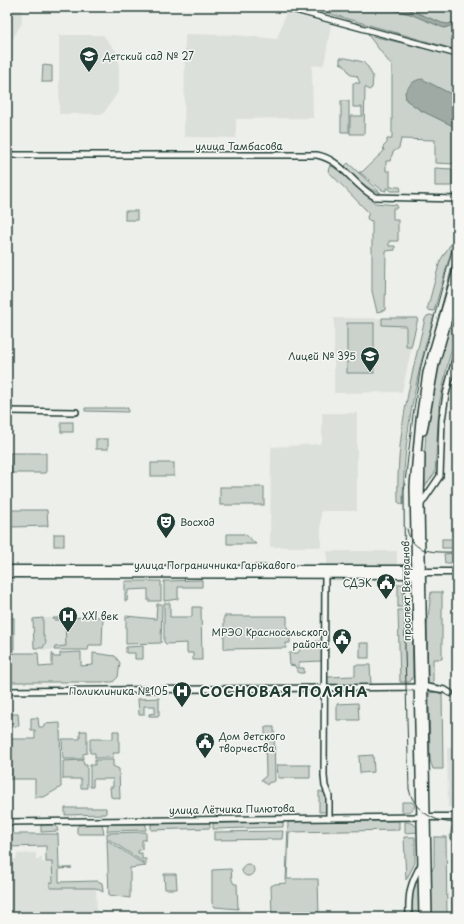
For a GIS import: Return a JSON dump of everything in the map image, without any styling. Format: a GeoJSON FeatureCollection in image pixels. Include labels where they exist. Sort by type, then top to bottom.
{"type":"FeatureCollection","features":[{"type":"Feature","properties":{"kind":"main road","name":"проспект Ветеранов"},"geometry":{"type":"LineString","coordinates":[[428,917],[418,572],[414,486],[421,413],[430,362],[457,270]]}},
{"type":"Feature","properties":{"kind":"main road","name":"проспект Ветеранов"},"geometry":{"type":"LineString","coordinates":[[418,572],[420,474],[428,398],[435,364],[457,288]]}},
{"type":"Feature","properties":{"kind":"main road","name":"проспект Ветеранов"},"geometry":{"type":"LineString","coordinates":[[423,917],[422,863],[424,817]]}},
{"type":"Feature","properties":{"kind":"street"},"geometry":{"type":"LineString","coordinates":[[284,7],[457,54]]}},
{"type":"Feature","properties":{"kind":"street","name":"улица Тамбасова"},"geometry":{"type":"LineString","coordinates":[[7,155],[317,155],[333,160],[366,191],[375,196],[457,199]]}},
{"type":"Feature","properties":{"kind":"street"},"geometry":{"type":"LineString","coordinates":[[420,505],[440,476],[442,420],[446,394],[457,351]]}},
{"type":"Feature","properties":{"kind":"street"},"geometry":{"type":"LineString","coordinates":[[7,412],[76,412]]}},
{"type":"Feature","properties":{"kind":"street","name":"улица Пограничника Гарькавого"},"geometry":{"type":"LineString","coordinates":[[7,569],[325,572]]}},
{"type":"Feature","properties":{"kind":"street"},"geometry":{"type":"LineString","coordinates":[[325,572],[325,783],[329,796],[329,818]]}},
{"type":"Feature","properties":{"kind":"street","name":"улица Пограничника Гарькавого"},"geometry":{"type":"LineString","coordinates":[[7,574],[457,572]]}},
{"type":"Feature","properties":{"kind":"street"},"geometry":{"type":"LineString","coordinates":[[7,691],[421,687],[437,688],[450,693]]}},
{"type":"Feature","properties":{"kind":"street","name":"улица Лётчика Пилютова"},"geometry":{"type":"LineString","coordinates":[[7,822],[457,817]]}},
{"type":"Feature","properties":{"kind":"street"},"geometry":{"type":"LineString","coordinates":[[409,917],[410,888],[412,880],[422,863]]}},
{"type":"Feature","properties":{"kind":"shaded area"},"geometry":{"type":"Polygon","coordinates":[[[7,7],[22,7],[22,23],[7,48],[7,7]]]}},
{"type":"Feature","properties":{"kind":"shaded area"},"geometry":{"type":"Polygon","coordinates":[[[306,7],[457,7],[457,50],[306,7]]]}},
{"type":"Feature","properties":{"kind":"shaded area"},"geometry":{"type":"Polygon","coordinates":[[[382,7],[403,7],[442,23],[448,24],[457,21],[457,24],[444,28],[410,14],[382,7]]]}},
{"type":"Feature","properties":{"kind":"shaded area"},"geometry":{"type":"Polygon","coordinates":[[[286,12],[331,25],[324,65],[312,66],[313,118],[236,119],[236,138],[184,137],[185,34],[235,35],[277,39],[286,12]]]}},
{"type":"Feature","properties":{"kind":"shaded area","name":"Детский сад № 27"},"geometry":{"type":"Polygon","coordinates":[[[59,35],[103,35],[119,55],[119,91],[103,114],[59,114],[59,35]]]}},
{"type":"Feature","properties":{"kind":"shaded area"},"geometry":{"type":"Polygon","coordinates":[[[368,35],[457,56],[457,152],[455,152],[455,164],[435,163],[435,140],[401,139],[399,148],[393,152],[390,161],[386,161],[386,171],[390,171],[390,187],[400,187],[401,191],[390,191],[389,188],[386,188],[386,191],[382,190],[359,172],[362,172],[384,151],[383,147],[387,143],[387,139],[392,139],[392,66],[368,35]]]}},
{"type":"Feature","properties":{"kind":"shaded area"},"geometry":{"type":"Polygon","coordinates":[[[340,58],[363,62],[368,67],[373,77],[372,88],[369,90],[365,87],[364,134],[350,134],[350,116],[362,116],[362,107],[353,107],[353,83],[360,83],[357,76],[351,75],[344,65],[340,63],[340,58]]]}},
{"type":"Feature","properties":{"kind":"shaded area"},"geometry":{"type":"Polygon","coordinates":[[[43,65],[52,66],[52,82],[42,82],[43,65]]]}},
{"type":"Feature","properties":{"kind":"shaded area"},"geometry":{"type":"Polygon","coordinates":[[[422,79],[457,97],[457,128],[420,110],[406,100],[405,92],[408,87],[412,83],[422,79]]]}},
{"type":"Feature","properties":{"kind":"shaded area"},"geometry":{"type":"Polygon","coordinates":[[[341,101],[349,101],[349,132],[341,132],[341,101]]]}},
{"type":"Feature","properties":{"kind":"shaded area"},"geometry":{"type":"Polygon","coordinates":[[[348,163],[381,193],[370,189],[361,182],[345,166],[348,163]]]}},
{"type":"Feature","properties":{"kind":"shaded area"},"geometry":{"type":"Polygon","coordinates":[[[330,165],[344,174],[375,203],[397,205],[397,208],[393,208],[393,220],[398,220],[398,241],[389,241],[389,246],[395,246],[395,250],[386,251],[385,310],[377,312],[372,291],[372,221],[368,220],[367,217],[369,213],[328,171],[330,165]]]}},
{"type":"Feature","properties":{"kind":"shaded area"},"geometry":{"type":"Polygon","coordinates":[[[435,168],[452,169],[452,186],[435,186],[435,168]]]}},
{"type":"Feature","properties":{"kind":"shaded area"},"geometry":{"type":"Polygon","coordinates":[[[125,211],[137,211],[137,220],[125,220],[125,211]]]}},
{"type":"Feature","properties":{"kind":"shaded area"},"geometry":{"type":"Polygon","coordinates":[[[450,245],[453,245],[434,311],[427,310],[440,261],[450,245]]]}},
{"type":"Feature","properties":{"kind":"shaded area"},"geometry":{"type":"Polygon","coordinates":[[[457,247],[457,258],[442,310],[440,312],[457,247]]]}},
{"type":"Feature","properties":{"kind":"shaded area"},"geometry":{"type":"Polygon","coordinates":[[[457,297],[457,331],[448,362],[439,405],[435,473],[422,490],[427,419],[436,368],[457,297]]]}},
{"type":"Feature","properties":{"kind":"shaded area"},"geometry":{"type":"Polygon","coordinates":[[[430,315],[434,316],[421,362],[411,410],[405,457],[403,505],[398,502],[398,478],[399,455],[405,409],[425,319],[430,315]]]}},
{"type":"Feature","properties":{"kind":"shaded area","name":"Лицей № 395"},"geometry":{"type":"Polygon","coordinates":[[[334,318],[418,318],[402,392],[334,393],[334,318]]]}},
{"type":"Feature","properties":{"kind":"shaded area"},"geometry":{"type":"Polygon","coordinates":[[[382,318],[418,318],[411,347],[406,347],[406,326],[382,325],[382,318]]]}},
{"type":"Feature","properties":{"kind":"shaded area"},"geometry":{"type":"Polygon","coordinates":[[[347,323],[374,323],[374,373],[347,373],[347,323]]]}},
{"type":"Feature","properties":{"kind":"shaded area"},"geometry":{"type":"Polygon","coordinates":[[[85,408],[128,408],[128,412],[85,411],[85,408]]]}},
{"type":"Feature","properties":{"kind":"shaded area"},"geometry":{"type":"Polygon","coordinates":[[[322,413],[357,413],[357,511],[321,511],[321,547],[270,547],[271,447],[319,444],[322,441],[322,413]]]}},
{"type":"Feature","properties":{"kind":"shaded area"},"geometry":{"type":"Polygon","coordinates":[[[61,422],[73,422],[73,432],[61,432],[61,422]]]}},
{"type":"Feature","properties":{"kind":"shaded area"},"geometry":{"type":"Polygon","coordinates":[[[96,439],[108,439],[108,449],[96,449],[96,439]]]}},
{"type":"Feature","properties":{"kind":"shaded area"},"geometry":{"type":"Polygon","coordinates":[[[10,453],[46,453],[46,473],[11,473],[10,453]]]}},
{"type":"Feature","properties":{"kind":"shaded area"},"geometry":{"type":"Polygon","coordinates":[[[151,463],[174,463],[174,476],[151,476],[151,463]]]}},
{"type":"Feature","properties":{"kind":"shaded area"},"geometry":{"type":"Polygon","coordinates":[[[220,487],[264,487],[264,505],[220,505],[220,487]]]}},
{"type":"Feature","properties":{"kind":"shaded area"},"geometry":{"type":"Polygon","coordinates":[[[11,510],[47,510],[48,526],[11,527],[11,510]]]}},
{"type":"Feature","properties":{"kind":"shaded area"},"geometry":{"type":"Polygon","coordinates":[[[54,534],[64,534],[64,546],[54,546],[54,534]]]}},
{"type":"Feature","properties":{"kind":"shaded area"},"geometry":{"type":"Polygon","coordinates":[[[227,534],[245,534],[256,544],[227,544],[227,534]]]}},
{"type":"Feature","properties":{"kind":"shaded area"},"geometry":{"type":"Polygon","coordinates":[[[442,539],[457,539],[457,548],[442,548],[442,539]]]}},
{"type":"Feature","properties":{"kind":"shaded area"},"geometry":{"type":"Polygon","coordinates":[[[327,551],[397,551],[397,565],[327,565],[327,551]]]}},
{"type":"Feature","properties":{"kind":"shaded area"},"geometry":{"type":"Polygon","coordinates":[[[457,553],[457,563],[445,563],[444,554],[457,553]]]}},
{"type":"Feature","properties":{"kind":"shaded area"},"geometry":{"type":"Polygon","coordinates":[[[202,580],[202,587],[178,587],[178,599],[164,601],[164,581],[202,580]]]}},
{"type":"Feature","properties":{"kind":"shaded area"},"geometry":{"type":"Polygon","coordinates":[[[125,581],[161,581],[161,601],[148,601],[148,589],[128,590],[127,601],[125,601],[125,581]]]}},
{"type":"Feature","properties":{"kind":"shaded area"},"geometry":{"type":"Polygon","coordinates":[[[398,584],[403,584],[403,607],[398,607],[398,584]]]}},
{"type":"Feature","properties":{"kind":"shaded area"},"geometry":{"type":"Polygon","coordinates":[[[431,592],[442,592],[442,659],[433,659],[433,686],[428,686],[427,626],[431,592]]]}},
{"type":"Feature","properties":{"kind":"shaded area"},"geometry":{"type":"Polygon","coordinates":[[[164,603],[170,603],[170,617],[192,617],[192,607],[201,607],[202,660],[193,660],[193,653],[187,653],[187,643],[166,644],[164,642],[164,603]]]}},
{"type":"Feature","properties":{"kind":"shaded area"},"geometry":{"type":"Polygon","coordinates":[[[157,604],[162,604],[161,643],[126,644],[126,616],[156,619],[157,604]]]}},
{"type":"Feature","properties":{"kind":"shaded area"},"geometry":{"type":"Polygon","coordinates":[[[398,610],[412,610],[413,676],[410,682],[400,682],[398,610]]]}},
{"type":"Feature","properties":{"kind":"shaded area"},"geometry":{"type":"Polygon","coordinates":[[[224,616],[287,616],[287,630],[290,630],[290,643],[286,643],[286,648],[224,649],[224,616]]]}},
{"type":"Feature","properties":{"kind":"shaded area"},"geometry":{"type":"Polygon","coordinates":[[[103,617],[102,645],[89,645],[88,650],[54,650],[55,647],[66,646],[65,620],[54,620],[53,618],[103,617]]]}},
{"type":"Feature","properties":{"kind":"shaded area"},"geometry":{"type":"Polygon","coordinates":[[[10,618],[14,618],[14,650],[10,650],[10,618]]]}},
{"type":"Feature","properties":{"kind":"shaded area","name":"XXI век"},"geometry":{"type":"Polygon","coordinates":[[[43,618],[95,618],[88,639],[88,650],[43,650],[43,618]]]}},
{"type":"Feature","properties":{"kind":"shaded area"},"geometry":{"type":"Polygon","coordinates":[[[43,618],[43,634],[46,642],[43,648],[34,648],[33,619],[43,618]]]}},
{"type":"Feature","properties":{"kind":"shaded area"},"geometry":{"type":"Polygon","coordinates":[[[316,641],[322,641],[322,661],[299,662],[299,668],[304,668],[304,673],[299,673],[295,666],[290,665],[289,653],[298,653],[302,646],[313,645],[316,641]]]}},
{"type":"Feature","properties":{"kind":"shaded area"},"geometry":{"type":"Polygon","coordinates":[[[360,643],[369,643],[369,658],[360,658],[360,643]]]}},
{"type":"Feature","properties":{"kind":"shaded area"},"geometry":{"type":"Polygon","coordinates":[[[143,646],[143,659],[135,659],[135,653],[126,653],[126,647],[143,646]]]}},
{"type":"Feature","properties":{"kind":"shaded area"},"geometry":{"type":"Polygon","coordinates":[[[81,652],[81,666],[93,665],[93,653],[115,656],[120,663],[118,677],[113,682],[10,682],[10,653],[38,653],[39,667],[52,666],[52,653],[54,657],[60,657],[60,653],[81,652]]]}},
{"type":"Feature","properties":{"kind":"shaded area"},"geometry":{"type":"Polygon","coordinates":[[[355,665],[370,665],[371,685],[327,684],[327,677],[355,676],[355,665]]]}},
{"type":"Feature","properties":{"kind":"shaded area"},"geometry":{"type":"Polygon","coordinates":[[[436,692],[442,694],[443,769],[433,769],[430,760],[429,693],[436,692]]]}},
{"type":"Feature","properties":{"kind":"shaded area"},"geometry":{"type":"Polygon","coordinates":[[[159,698],[159,716],[149,716],[149,714],[155,713],[155,706],[144,706],[144,715],[139,715],[138,699],[159,698]]]}},
{"type":"Feature","properties":{"kind":"shaded area"},"geometry":{"type":"Polygon","coordinates":[[[7,702],[9,702],[9,714],[18,714],[19,726],[9,727],[9,739],[35,739],[35,730],[31,730],[31,718],[38,718],[39,727],[44,727],[44,724],[60,723],[61,787],[44,797],[35,797],[35,779],[9,779],[7,776],[7,702]]]}},
{"type":"Feature","properties":{"kind":"shaded area"},"geometry":{"type":"Polygon","coordinates":[[[358,703],[359,720],[337,720],[337,704],[358,703]]]}},
{"type":"Feature","properties":{"kind":"shaded area"},"geometry":{"type":"Polygon","coordinates":[[[265,727],[274,727],[275,781],[268,783],[267,785],[261,780],[266,776],[265,727]]]}},
{"type":"Feature","properties":{"kind":"shaded area"},"geometry":{"type":"Polygon","coordinates":[[[80,731],[87,731],[87,753],[83,754],[83,759],[63,759],[62,739],[80,739],[80,731]]]}},
{"type":"Feature","properties":{"kind":"shaded area"},"geometry":{"type":"Polygon","coordinates":[[[113,731],[119,731],[119,753],[113,753],[113,758],[95,758],[95,753],[90,753],[90,739],[113,739],[113,731]]]}},
{"type":"Feature","properties":{"kind":"shaded area"},"geometry":{"type":"Polygon","coordinates":[[[447,748],[457,748],[457,807],[448,807],[447,748]]]}},
{"type":"Feature","properties":{"kind":"shaded area"},"geometry":{"type":"Polygon","coordinates":[[[373,755],[374,772],[360,773],[359,756],[373,755]]]}},
{"type":"Feature","properties":{"kind":"shaded area"},"geometry":{"type":"Polygon","coordinates":[[[83,760],[84,765],[87,765],[87,788],[81,788],[81,779],[63,779],[63,761],[83,760]]]}},
{"type":"Feature","properties":{"kind":"shaded area"},"geometry":{"type":"Polygon","coordinates":[[[95,760],[113,760],[113,766],[119,769],[120,799],[111,797],[110,787],[113,787],[113,779],[93,779],[93,787],[90,787],[90,765],[95,765],[95,760]]]}},
{"type":"Feature","properties":{"kind":"shaded area"},"geometry":{"type":"Polygon","coordinates":[[[277,765],[310,765],[310,778],[278,778],[277,765]]]}},
{"type":"Feature","properties":{"kind":"shaded area"},"geometry":{"type":"Polygon","coordinates":[[[319,791],[325,793],[327,812],[319,812],[319,791]]]}},
{"type":"Feature","properties":{"kind":"shaded area"},"geometry":{"type":"Polygon","coordinates":[[[402,802],[412,802],[415,805],[412,810],[402,812],[402,802]]]}},
{"type":"Feature","properties":{"kind":"shaded area"},"geometry":{"type":"Polygon","coordinates":[[[65,808],[106,808],[106,814],[65,815],[65,808]]]}},
{"type":"Feature","properties":{"kind":"shaded area"},"geometry":{"type":"Polygon","coordinates":[[[399,821],[399,830],[289,832],[287,879],[318,879],[319,917],[270,917],[272,916],[271,886],[286,883],[288,822],[399,821]]]}},
{"type":"Feature","properties":{"kind":"shaded area"},"geometry":{"type":"Polygon","coordinates":[[[210,822],[210,828],[151,830],[151,824],[210,822]]]}},
{"type":"Feature","properties":{"kind":"shaded area"},"geometry":{"type":"Polygon","coordinates":[[[283,822],[283,827],[213,829],[213,823],[283,822]]]}},
{"type":"Feature","properties":{"kind":"shaded area"},"geometry":{"type":"Polygon","coordinates":[[[405,822],[414,824],[419,832],[405,833],[405,822]]]}},
{"type":"Feature","properties":{"kind":"shaded area"},"geometry":{"type":"Polygon","coordinates":[[[102,824],[104,834],[77,834],[77,827],[79,825],[102,824]]]}},
{"type":"Feature","properties":{"kind":"shaded area"},"geometry":{"type":"Polygon","coordinates":[[[108,824],[146,824],[146,830],[107,831],[108,824]]]}},
{"type":"Feature","properties":{"kind":"shaded area"},"geometry":{"type":"Polygon","coordinates":[[[41,825],[56,825],[58,831],[41,832],[41,825]]]}},
{"type":"Feature","properties":{"kind":"shaded area"},"geometry":{"type":"Polygon","coordinates":[[[452,826],[457,826],[457,917],[452,917],[452,845],[450,836],[452,826]]]}},
{"type":"Feature","properties":{"kind":"shaded area"},"geometry":{"type":"Polygon","coordinates":[[[283,831],[282,839],[214,840],[214,832],[283,831]]]}},
{"type":"Feature","properties":{"kind":"shaded area"},"geometry":{"type":"Polygon","coordinates":[[[146,832],[146,840],[142,840],[142,849],[138,851],[138,853],[142,853],[142,859],[146,859],[146,864],[107,838],[107,833],[146,832]]]}},
{"type":"Feature","properties":{"kind":"shaded area"},"geometry":{"type":"Polygon","coordinates":[[[7,834],[58,834],[59,868],[72,868],[59,869],[59,882],[98,881],[102,883],[103,892],[96,888],[50,888],[50,883],[53,882],[52,862],[46,862],[46,846],[7,847],[7,834]]]}},
{"type":"Feature","properties":{"kind":"shaded area"},"geometry":{"type":"Polygon","coordinates":[[[404,837],[415,837],[415,863],[406,880],[404,837]]]}},
{"type":"Feature","properties":{"kind":"shaded area"},"geometry":{"type":"Polygon","coordinates":[[[434,837],[446,837],[447,917],[432,917],[431,873],[434,866],[434,837]]]}},
{"type":"Feature","properties":{"kind":"shaded area"},"geometry":{"type":"Polygon","coordinates":[[[107,840],[146,866],[130,868],[130,898],[109,895],[107,840]]]}},
{"type":"Feature","properties":{"kind":"shaded area"},"geometry":{"type":"Polygon","coordinates":[[[36,853],[36,860],[39,860],[39,857],[42,857],[42,862],[52,862],[53,882],[50,888],[96,888],[97,917],[9,917],[7,859],[16,859],[17,854],[36,853]]]}},
{"type":"Feature","properties":{"kind":"shaded area"},"geometry":{"type":"Polygon","coordinates":[[[246,864],[250,864],[254,870],[250,876],[246,876],[242,872],[242,868],[246,864]]]}},
{"type":"Feature","properties":{"kind":"shaded area"},"geometry":{"type":"Polygon","coordinates":[[[231,869],[232,880],[234,884],[237,884],[238,909],[215,907],[212,903],[212,870],[231,869]]]}},
{"type":"Feature","properties":{"kind":"shaded area"},"geometry":{"type":"Polygon","coordinates":[[[164,874],[176,874],[177,889],[165,889],[164,874]]]}},
{"type":"Feature","properties":{"kind":"shaded area"},"geometry":{"type":"Polygon","coordinates":[[[418,874],[421,917],[412,917],[411,895],[418,874]]]}},
{"type":"Feature","properties":{"kind":"tunnel"},"geometry":{"type":"LineString","coordinates":[[450,693],[457,693]]}},
{"type":"Feature","properties":{"kind":"tram line"},"geometry":{"type":"LineString","coordinates":[[457,232],[421,366],[413,415],[404,491],[405,651],[409,789],[416,804],[427,815],[441,821],[457,823]]}},
{"type":"Feature","properties":{"kind":"tram line"},"geometry":{"type":"LineString","coordinates":[[407,529],[414,544],[419,548],[433,552],[457,552]]}},
{"type":"Feature","properties":{"kind":"place","name":"Детский сад № 27"},"geometry":{"type":"Point","coordinates":[89,73]}},
{"type":"Feature","properties":{"kind":"place","name":"Лицей № 395"},"geometry":{"type":"Point","coordinates":[370,373]}},
{"type":"Feature","properties":{"kind":"place","name":"Восход"},"geometry":{"type":"Point","coordinates":[166,539]}},
{"type":"Feature","properties":{"kind":"place","name":"СДЭК"},"geometry":{"type":"Point","coordinates":[386,600]}},
{"type":"Feature","properties":{"kind":"place","name":"XXI век"},"geometry":{"type":"Point","coordinates":[68,633]}},
{"type":"Feature","properties":{"kind":"place","name":"МРЭО Красносельского района"},"geometry":{"type":"Point","coordinates":[342,655]}},
{"type":"Feature","properties":{"kind":"place","name":"Поликлиника №105"},"geometry":{"type":"Point","coordinates":[182,708]}},
{"type":"Feature","properties":{"kind":"place","name":"Дом детского творчества"},"geometry":{"type":"Point","coordinates":[205,759]}},
{"type":"Feature","properties":{"kind":"district","name":"СОСНОВАЯ ПОЛЯНА"},"geometry":{"type":"Point","coordinates":[284,692]}}]}
